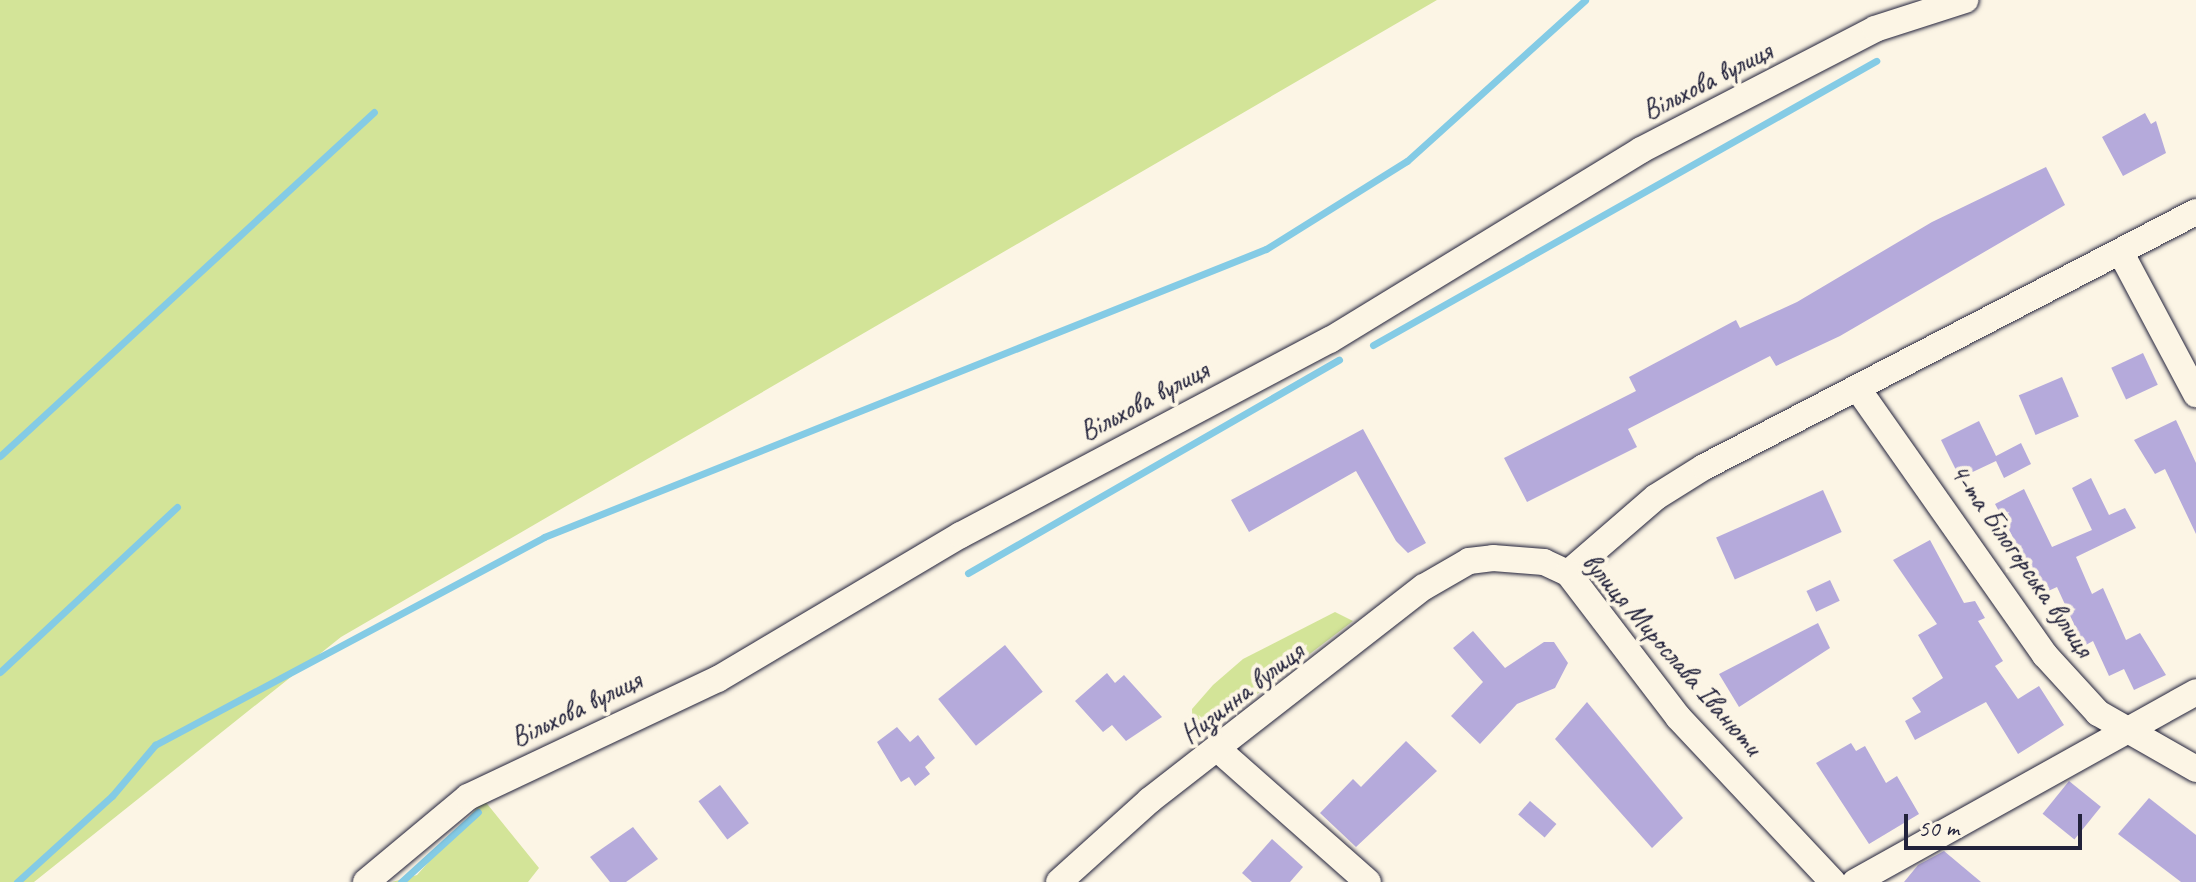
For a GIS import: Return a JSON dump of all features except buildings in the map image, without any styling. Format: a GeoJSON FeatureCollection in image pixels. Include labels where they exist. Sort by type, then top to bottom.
{"type":"FeatureCollection","features":[{"type":"Feature","properties":{"kind":"street","name":"Вільхова вулиця"},"geometry":{"type":"LineString","coordinates":[[366,882],[468,797],[718,679],[961,535],[1330,340],[1641,150],[1875,29],[1965,0]]}},
{"type":"Feature","properties":{"kind":"street"},"geometry":{"type":"LineString","coordinates":[[1568,573],[1656,497],[2196,212]]}},
{"type":"Feature","properties":{"kind":"street"},"geometry":{"type":"LineString","coordinates":[[2121,253],[2196,394]]}},
{"type":"Feature","properties":{"kind":"street","name":"4-та Білогорська вулиця"},"geometry":{"type":"LineString","coordinates":[[1858,389],[2045,655],[2098,713],[2196,769]]}},
{"type":"Feature","properties":{"kind":"street","name":"вулиця Мирослава Іванюти"},"geometry":{"type":"LineString","coordinates":[[1469,561],[1544,562],[1568,573],[1678,717],[1833,882]]}},
{"type":"Feature","properties":{"kind":"street","name":"Низинна вулиця"},"geometry":{"type":"LineString","coordinates":[[1059,882],[1150,800],[1221,752],[1424,587],[1469,561]]}},
{"type":"Feature","properties":{"kind":"street"},"geometry":{"type":"LineString","coordinates":[[1855,882],[2122,727],[2196,692]]}},
{"type":"Feature","properties":{"kind":"street"},"geometry":{"type":"LineString","coordinates":[[1221,752],[1368,882]]}},
{"type":"Feature","properties":{"kind":"green space"},"geometry":{"type":"Polygon","coordinates":[[[0,0],[1437,0],[341,637],[34,882],[0,882],[0,0]]]}},
{"type":"Feature","properties":{"kind":"green space"},"geometry":{"type":"Polygon","coordinates":[[[1335,612],[1353,621],[1193,743],[1192,709],[1213,685],[1243,659],[1335,612]]]}},
{"type":"Feature","properties":{"kind":"green space"},"geometry":{"type":"Polygon","coordinates":[[[484,800],[539,868],[528,882],[392,882],[417,875],[484,800]]]}},
{"type":"Feature","properties":{"kind":"waterway"},"geometry":{"type":"LineString","coordinates":[[17,882],[112,796],[155,745],[544,537],[1266,249],[1407,161],[1585,0]]}},
{"type":"Feature","properties":{"kind":"waterway"},"geometry":{"type":"LineString","coordinates":[[1373,345],[1876,61]]}},
{"type":"Feature","properties":{"kind":"waterway"},"geometry":{"type":"LineString","coordinates":[[0,456],[374,112]]}},
{"type":"Feature","properties":{"kind":"waterway"},"geometry":{"type":"LineString","coordinates":[[968,573],[1339,360]]}},
{"type":"Feature","properties":{"kind":"waterway"},"geometry":{"type":"LineString","coordinates":[[0,672],[177,507]]}},
{"type":"Feature","properties":{"kind":"waterway"},"geometry":{"type":"LineString","coordinates":[[401,882],[478,812]]}}]}
